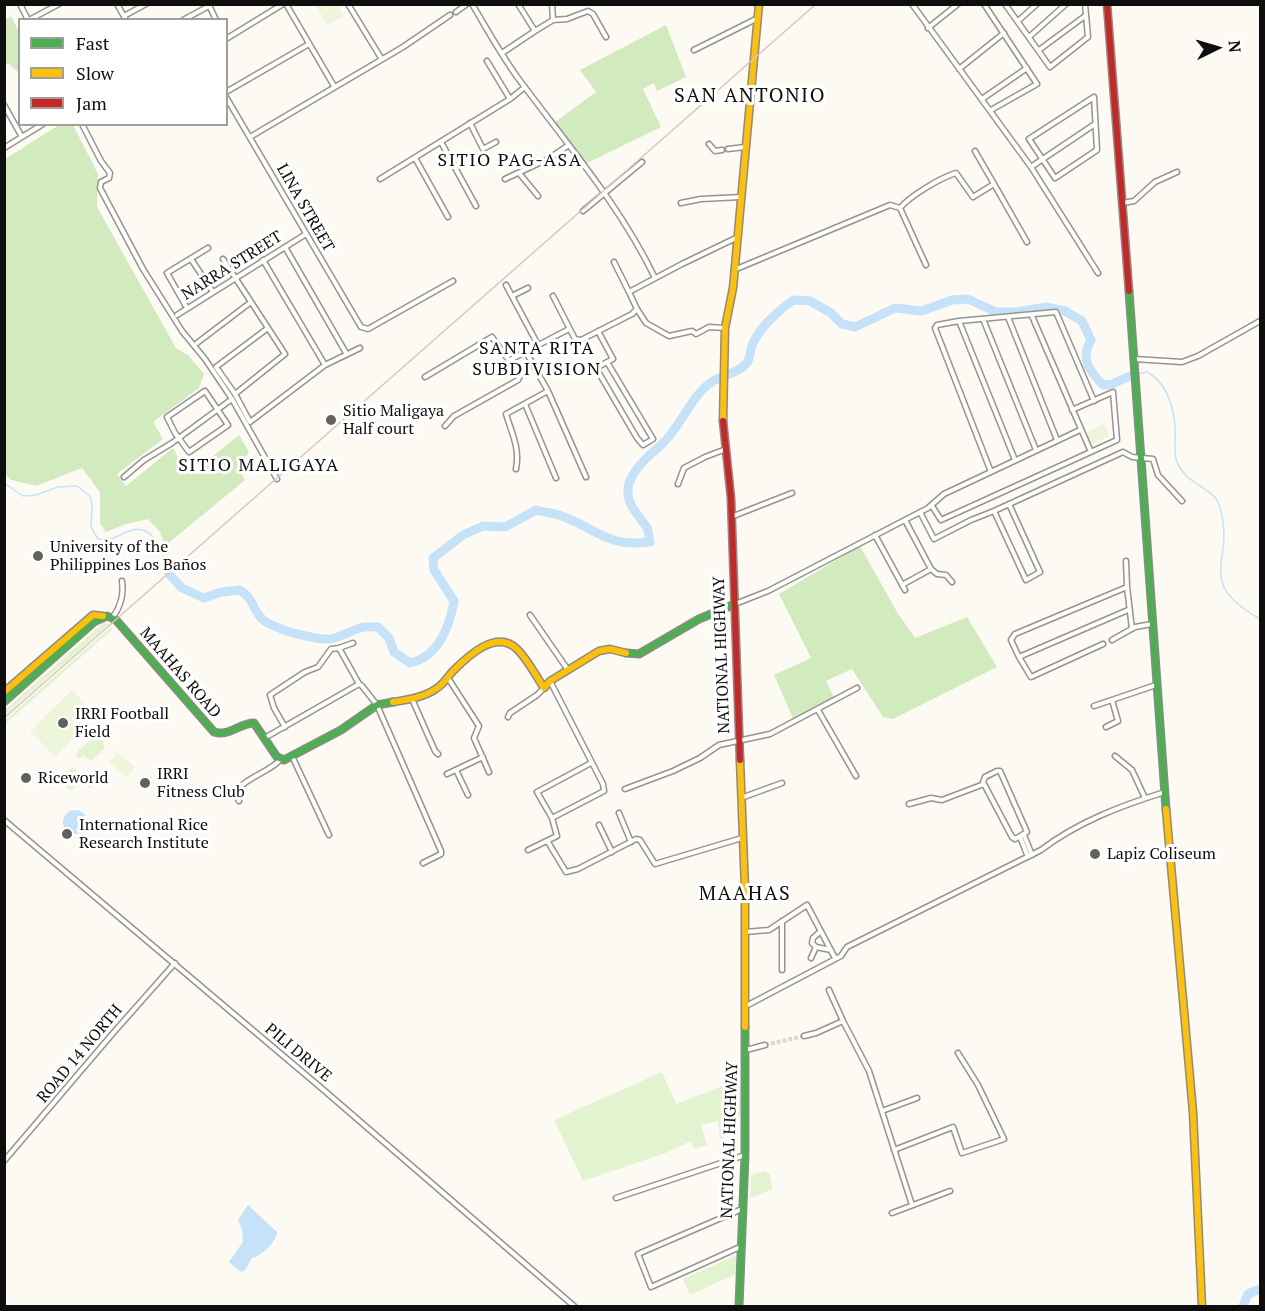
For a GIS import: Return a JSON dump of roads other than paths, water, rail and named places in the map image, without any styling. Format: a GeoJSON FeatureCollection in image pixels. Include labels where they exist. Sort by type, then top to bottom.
{"type":"FeatureCollection","features":[{"type":"Feature","properties":{"kind":"street"},"geometry":{"type":"LineString","coordinates":[[20,4],[28,18]]}},
{"type":"Feature","properties":{"kind":"street"},"geometry":{"type":"LineString","coordinates":[[33,18],[59,4]]}},
{"type":"Feature","properties":{"kind":"street"},"geometry":{"type":"LineString","coordinates":[[117,4],[125,18],[146,4]]}},
{"type":"Feature","properties":{"kind":"street"},"geometry":{"type":"LineString","coordinates":[[228,38],[284,4],[334,86]]}},
{"type":"Feature","properties":{"kind":"street"},"geometry":{"type":"LineString","coordinates":[[348,4],[381,58]]}},
{"type":"Feature","properties":{"kind":"street"},"geometry":{"type":"LineString","coordinates":[[456,12],[469,4],[525,87],[622,219],[655,278]]}},
{"type":"Feature","properties":{"kind":"street"},"geometry":{"type":"LineString","coordinates":[[518,4],[535,31]]}},
{"type":"Feature","properties":{"kind":"street"},"geometry":{"type":"LineString","coordinates":[[552,4],[553,20]]}},
{"type":"Feature","properties":{"kind":"street","name":"NATIONAL HIGHWAY"},"geometry":{"type":"LineString","coordinates":[[739,1306],[745,1155],[745,932],[735,604],[722,380],[725,328],[733,288],[759,4]]}},
{"type":"Feature","properties":{"kind":"street"},"geometry":{"type":"LineString","coordinates":[[912,4],[1031,167],[1098,273]]}},
{"type":"Feature","properties":{"kind":"street"},"geometry":{"type":"LineString","coordinates":[[928,28],[958,4]]}},
{"type":"Feature","properties":{"kind":"street"},"geometry":{"type":"LineString","coordinates":[[984,4],[1037,84],[991,110]]}},
{"type":"Feature","properties":{"kind":"street"},"geometry":{"type":"LineString","coordinates":[[1005,4],[1050,67],[1088,37],[1085,4]]}},
{"type":"Feature","properties":{"kind":"street"},"geometry":{"type":"LineString","coordinates":[[1018,21],[1037,4]]}},
{"type":"Feature","properties":{"kind":"street"},"geometry":{"type":"LineString","coordinates":[[1029,37],[1066,4]]}},
{"type":"Feature","properties":{"kind":"street"},"geometry":{"type":"LineString","coordinates":[[1107,4],[1192,1125],[1202,1306]]}},
{"type":"Feature","properties":{"kind":"street"},"geometry":{"type":"LineString","coordinates":[[186,18],[208,5]]}},
{"type":"Feature","properties":{"kind":"street"},"geometry":{"type":"LineString","coordinates":[[502,53],[553,20],[567,19],[588,11],[593,14],[606,37]]}},
{"type":"Feature","properties":{"kind":"street"},"geometry":{"type":"LineString","coordinates":[[250,137],[403,46],[450,15]]}},
{"type":"Feature","properties":{"kind":"street"},"geometry":{"type":"LineString","coordinates":[[1039,50],[1086,16]]}},
{"type":"Feature","properties":{"kind":"street"},"geometry":{"type":"LineString","coordinates":[[694,50],[758,18]]}},
{"type":"Feature","properties":{"kind":"street"},"geometry":{"type":"LineString","coordinates":[[960,69],[1004,33]]}},
{"type":"Feature","properties":{"kind":"street"},"geometry":{"type":"LineString","coordinates":[[228,91],[309,44]]}},
{"type":"Feature","properties":{"kind":"street"},"geometry":{"type":"LineString","coordinates":[[487,61],[510,99]]}},
{"type":"Feature","properties":{"kind":"street"},"geometry":{"type":"LineString","coordinates":[[982,99],[1027,68]]}},
{"type":"Feature","properties":{"kind":"street"},"geometry":{"type":"LineString","coordinates":[[380,179],[510,99],[525,87]]}},
{"type":"Feature","properties":{"kind":"street"},"geometry":{"type":"LineString","coordinates":[[1094,97],[1095,124],[1097,150],[1054,178],[1029,139],[1094,97]]}},
{"type":"Feature","properties":{"kind":"street","name":"LINA STREET"},"geometry":{"type":"LineString","coordinates":[[228,100],[361,327],[365,329],[453,281]]}},
{"type":"Feature","properties":{"kind":"street"},"geometry":{"type":"LineString","coordinates":[[4,105],[22,137]]}},
{"type":"Feature","properties":{"kind":"street"},"geometry":{"type":"LineString","coordinates":[[470,123],[483,149],[496,142]]}},
{"type":"Feature","properties":{"kind":"street"},"geometry":{"type":"LineString","coordinates":[[1031,167],[1095,124]]}},
{"type":"Feature","properties":{"kind":"street"},"geometry":{"type":"LineString","coordinates":[[4,148],[40,126]]}},
{"type":"Feature","properties":{"kind":"street"},"geometry":{"type":"LineString","coordinates":[[83,126],[110,173],[109,178],[101,182],[100,188],[132,251],[182,331],[200,352],[232,399],[277,479]]}},
{"type":"Feature","properties":{"kind":"street"},"geometry":{"type":"LineString","coordinates":[[441,142],[476,206]]}},
{"type":"Feature","properties":{"kind":"street"},"geometry":{"type":"LineString","coordinates":[[709,144],[715,151],[722,150]]}},
{"type":"Feature","properties":{"kind":"street"},"geometry":{"type":"LineString","coordinates":[[505,179],[548,159],[569,145]]}},
{"type":"Feature","properties":{"kind":"street"},"geometry":{"type":"LineString","coordinates":[[728,149],[745,146]]}},
{"type":"Feature","properties":{"kind":"street"},"geometry":{"type":"LineString","coordinates":[[975,151],[1027,242]]}},
{"type":"Feature","properties":{"kind":"street"},"geometry":{"type":"LineString","coordinates":[[415,158],[448,217]]}},
{"type":"Feature","properties":{"kind":"street"},"geometry":{"type":"LineString","coordinates":[[584,212],[642,162]]}},
{"type":"Feature","properties":{"kind":"street"},"geometry":{"type":"LineString","coordinates":[[1123,203],[1134,201],[1155,182],[1177,172]]}},
{"type":"Feature","properties":{"kind":"street"},"geometry":{"type":"LineString","coordinates":[[519,173],[538,196]]}},
{"type":"Feature","properties":{"kind":"street"},"geometry":{"type":"LineString","coordinates":[[900,208],[913,197],[953,173],[959,176],[973,197],[994,184]]}},
{"type":"Feature","properties":{"kind":"street"},"geometry":{"type":"LineString","coordinates":[[681,203],[701,199],[742,197]]}},
{"type":"Feature","properties":{"kind":"street"},"geometry":{"type":"LineString","coordinates":[[734,270],[890,205],[900,208],[927,265]]}},
{"type":"Feature","properties":{"kind":"street","name":"NARRA STREET"},"geometry":{"type":"LineString","coordinates":[[177,315],[306,234]]}},
{"type":"Feature","properties":{"kind":"street"},"geometry":{"type":"LineString","coordinates":[[629,292],[738,237]]}},
{"type":"Feature","properties":{"kind":"street"},"geometry":{"type":"LineString","coordinates":[[187,308],[167,273],[208,248]]}},
{"type":"Feature","properties":{"kind":"street"},"geometry":{"type":"LineString","coordinates":[[285,248],[346,354]]}},
{"type":"Feature","properties":{"kind":"street"},"geometry":{"type":"LineString","coordinates":[[191,259],[213,292]]}},
{"type":"Feature","properties":{"kind":"street"},"geometry":{"type":"LineString","coordinates":[[223,259],[285,354],[235,394]]}},
{"type":"Feature","properties":{"kind":"street"},"geometry":{"type":"LineString","coordinates":[[263,260],[325,365]]}},
{"type":"Feature","properties":{"kind":"street"},"geometry":{"type":"LineString","coordinates":[[614,262],[646,323],[669,336],[692,331],[696,334],[709,327],[725,328]]}},
{"type":"Feature","properties":{"kind":"street"},"geometry":{"type":"LineString","coordinates":[[506,285],[538,345]]}},
{"type":"Feature","properties":{"kind":"street"},"geometry":{"type":"LineString","coordinates":[[512,296],[528,288]]}},
{"type":"Feature","properties":{"kind":"street"},"geometry":{"type":"LineString","coordinates":[[553,296],[577,341],[632,314],[637,309]]}},
{"type":"Feature","properties":{"kind":"street"},"geometry":{"type":"LineString","coordinates":[[198,343],[251,302]]}},
{"type":"Feature","properties":{"kind":"street"},"geometry":{"type":"LineString","coordinates":[[991,472],[935,328],[937,325],[1056,312],[1094,401]]}},
{"type":"Feature","properties":{"kind":"street"},"geometry":{"type":"LineString","coordinates":[[1032,315],[1090,452]]}},
{"type":"Feature","properties":{"kind":"street"},"geometry":{"type":"LineString","coordinates":[[1008,317],[1057,440]]}},
{"type":"Feature","properties":{"kind":"street"},"geometry":{"type":"LineString","coordinates":[[983,319],[1036,450]]}},
{"type":"Feature","properties":{"kind":"street"},"geometry":{"type":"LineString","coordinates":[[959,321],[1015,460]]}},
{"type":"Feature","properties":{"kind":"street"},"geometry":{"type":"LineString","coordinates":[[1134,360],[1182,362],[1198,356],[1260,321]]}},
{"type":"Feature","properties":{"kind":"street"},"geometry":{"type":"LineString","coordinates":[[268,328],[216,367],[235,394],[250,422],[325,365],[360,348]]}},
{"type":"Feature","properties":{"kind":"street"},"geometry":{"type":"LineString","coordinates":[[510,360],[569,329]]}},
{"type":"Feature","properties":{"kind":"street"},"geometry":{"type":"LineString","coordinates":[[598,331],[613,359],[607,362],[596,368],[643,445],[653,439],[607,362]]}},
{"type":"Feature","properties":{"kind":"street"},"geometry":{"type":"LineString","coordinates":[[424,377],[492,337],[510,360],[520,379],[454,416],[445,426]]}},
{"type":"Feature","properties":{"kind":"street"},"geometry":{"type":"LineString","coordinates":[[526,352],[548,391],[586,477]]}},
{"type":"Feature","properties":{"kind":"street"},"geometry":{"type":"LineString","coordinates":[[516,470],[518,459],[516,442],[506,414],[548,391]]}},
{"type":"Feature","properties":{"kind":"street"},"geometry":{"type":"LineString","coordinates":[[205,392],[217,409],[228,425],[189,452],[178,438],[167,417],[205,392]]}},
{"type":"Feature","properties":{"kind":"street"},"geometry":{"type":"LineString","coordinates":[[932,506],[940,520],[1117,440],[1113,392],[1072,411]]}},
{"type":"Feature","properties":{"kind":"street"},"geometry":{"type":"LineString","coordinates":[[124,477],[144,460],[232,399]]}},
{"type":"Feature","properties":{"kind":"street"},"geometry":{"type":"LineString","coordinates":[[525,404],[556,478]]}},
{"type":"Feature","properties":{"kind":"street"},"geometry":{"type":"LineString","coordinates":[[508,717],[510,713],[537,695],[550,681],[601,650],[611,649],[633,656],[645,652],[699,619],[768,591],[932,506],[944,494],[1080,430]]}},
{"type":"Feature","properties":{"kind":"street"},"geometry":{"type":"LineString","coordinates":[[678,484],[684,468],[726,449]]}},
{"type":"Feature","properties":{"kind":"street"},"geometry":{"type":"LineString","coordinates":[[920,512],[934,538],[1121,452],[1141,459],[1153,459],[1158,476],[1182,501]]}},
{"type":"Feature","properties":{"kind":"street"},"geometry":{"type":"LineString","coordinates":[[731,517],[792,493]]}},
{"type":"Feature","properties":{"kind":"street"},"geometry":{"type":"LineString","coordinates":[[994,511],[1026,580],[1040,572],[1009,504]]}},
{"type":"Feature","properties":{"kind":"street"},"geometry":{"type":"LineString","coordinates":[[904,520],[931,569],[937,574],[946,575],[952,582]]}},
{"type":"Feature","properties":{"kind":"street"},"geometry":{"type":"LineString","coordinates":[[875,535],[904,590]]}},
{"type":"Feature","properties":{"kind":"street"},"geometry":{"type":"LineString","coordinates":[[1126,561],[1128,610],[1132,629]]}},
{"type":"Feature","properties":{"kind":"street"},"geometry":{"type":"LineString","coordinates":[[902,585],[931,569]]}},
{"type":"Feature","properties":{"kind":"street"},"geometry":{"type":"LineString","coordinates":[[4,692],[93,615],[113,617],[120,605],[123,593],[122,581]]}},
{"type":"Feature","properties":{"kind":"street"},"geometry":{"type":"LineString","coordinates":[[1103,644],[1031,678],[1011,640],[1015,634],[1127,587]]}},
{"type":"Feature","properties":{"kind":"street"},"geometry":{"type":"LineString","coordinates":[[1018,657],[1128,610]]}},
{"type":"Feature","properties":{"kind":"street"},"geometry":{"type":"LineString","coordinates":[[530,615],[568,670]]}},
{"type":"Feature","properties":{"kind":"street"},"geometry":{"type":"LineString","coordinates":[[4,702],[103,616]]}},
{"type":"Feature","properties":{"kind":"street","name":"MAAHAS ROAD"},"geometry":{"type":"LineString","coordinates":[[113,617],[217,735],[225,734],[245,723],[254,723],[280,760]]}},
{"type":"Feature","properties":{"kind":"street"},"geometry":{"type":"LineString","coordinates":[[1112,640],[1140,625],[1153,624]]}},
{"type":"Feature","properties":{"kind":"street"},"geometry":{"type":"LineString","coordinates":[[239,801],[236,791],[241,785],[268,771],[280,760],[288,759],[341,730],[377,705],[412,698],[437,689],[453,671],[484,645],[500,642],[516,648],[544,688]]}},
{"type":"Feature","properties":{"kind":"street"},"geometry":{"type":"LineString","coordinates":[[285,727],[274,708],[270,695],[305,672],[318,667],[331,648],[339,648],[352,643]]}},
{"type":"Feature","properties":{"kind":"street"},"geometry":{"type":"LineString","coordinates":[[339,648],[359,684],[377,705],[441,850],[441,854],[423,863]]}},
{"type":"Feature","properties":{"kind":"street"},"geometry":{"type":"LineString","coordinates":[[448,678],[479,726],[474,738],[489,772]]}},
{"type":"Feature","properties":{"kind":"street"},"geometry":{"type":"LineString","coordinates":[[550,681],[603,784],[604,791],[552,818]]}},
{"type":"Feature","properties":{"kind":"street"},"geometry":{"type":"LineString","coordinates":[[268,736],[359,684]]}},
{"type":"Feature","properties":{"kind":"street"},"geometry":{"type":"LineString","coordinates":[[1094,706],[1157,685]]}},
{"type":"Feature","properties":{"kind":"street"},"geometry":{"type":"LineString","coordinates":[[625,789],[673,771],[700,758],[719,745],[770,734],[857,688]]}},
{"type":"Feature","properties":{"kind":"street"},"geometry":{"type":"LineString","coordinates":[[412,698],[438,754]]}},
{"type":"Feature","properties":{"kind":"street"},"geometry":{"type":"LineString","coordinates":[[1106,727],[1118,721],[1112,700]]}},
{"type":"Feature","properties":{"kind":"street"},"geometry":{"type":"LineString","coordinates":[[818,710],[856,776]]}},
{"type":"Feature","properties":{"kind":"street"},"geometry":{"type":"LineString","coordinates":[[292,756],[330,835]]}},
{"type":"Feature","properties":{"kind":"street"},"geometry":{"type":"LineString","coordinates":[[1115,756],[1132,770],[1145,798]]}},
{"type":"Feature","properties":{"kind":"street"},"geometry":{"type":"LineString","coordinates":[[447,774],[483,757]]}},
{"type":"Feature","properties":{"kind":"street"},"geometry":{"type":"LineString","coordinates":[[528,850],[557,836],[552,818],[537,792],[591,763]]}},
{"type":"Feature","properties":{"kind":"street"},"geometry":{"type":"LineString","coordinates":[[456,770],[468,795]]}},
{"type":"Feature","properties":{"kind":"street"},"geometry":{"type":"LineString","coordinates":[[1000,771],[1027,830],[1022,836],[1015,839],[1012,837],[984,784],[985,777],[1000,771]]}},
{"type":"Feature","properties":{"kind":"street"},"geometry":{"type":"LineString","coordinates":[[741,798],[782,783]]}},
{"type":"Feature","properties":{"kind":"street"},"geometry":{"type":"LineString","coordinates":[[909,804],[931,798],[942,800],[984,784]]}},
{"type":"Feature","properties":{"kind":"street"},"geometry":{"type":"LineString","coordinates":[[746,1006],[841,956],[847,947],[1030,856],[1108,811],[1165,792]]}},
{"type":"Feature","properties":{"kind":"street"},"geometry":{"type":"LineString","coordinates":[[619,813],[631,842]]}},
{"type":"Feature","properties":{"kind":"street","name":"PILI DRIVE"},"geometry":{"type":"LineString","coordinates":[[4,819],[574,1306]]}},
{"type":"Feature","properties":{"kind":"street"},"geometry":{"type":"LineString","coordinates":[[598,825],[612,852]]}},
{"type":"Feature","properties":{"kind":"street"},"geometry":{"type":"LineString","coordinates":[[1022,836],[1030,856]]}},
{"type":"Feature","properties":{"kind":"street"},"geometry":{"type":"LineString","coordinates":[[548,842],[566,872],[578,869],[631,842],[640,840],[655,864],[742,838]]}},
{"type":"Feature","properties":{"kind":"street"},"geometry":{"type":"LineString","coordinates":[[745,932],[765,931],[807,905],[835,958]]}},
{"type":"Feature","properties":{"kind":"street"},"geometry":{"type":"LineString","coordinates":[[782,921],[782,970]]}},
{"type":"Feature","properties":{"kind":"street"},"geometry":{"type":"LineString","coordinates":[[821,931],[812,942],[816,947],[831,950]]}},
{"type":"Feature","properties":{"kind":"street"},"geometry":{"type":"LineString","coordinates":[[811,958],[816,947]]}},
{"type":"Feature","properties":{"kind":"street","name":"ROAD 14 NORTH"},"geometry":{"type":"LineString","coordinates":[[4,1161],[175,963]]}},
{"type":"Feature","properties":{"kind":"street"},"geometry":{"type":"LineString","coordinates":[[829,990],[869,1071],[912,1205]]}},
{"type":"Feature","properties":{"kind":"street"},"geometry":{"type":"LineString","coordinates":[[804,1036],[843,1021]]}},
{"type":"Feature","properties":{"kind":"street"},"geometry":{"type":"LineString","coordinates":[[746,1050],[765,1045]]}},
{"type":"Feature","properties":{"kind":"street"},"geometry":{"type":"LineString","coordinates":[[894,1150],[953,1127],[962,1153],[1004,1139],[978,1084],[958,1053]]}},
{"type":"Feature","properties":{"kind":"street"},"geometry":{"type":"LineString","coordinates":[[882,1110],[917,1098]]}},
{"type":"Feature","properties":{"kind":"street"},"geometry":{"type":"LineString","coordinates":[[616,1198],[745,1155]]}},
{"type":"Feature","properties":{"kind":"street"},"geometry":{"type":"LineString","coordinates":[[892,1213],[950,1191]]}},
{"type":"Feature","properties":{"kind":"street"},"geometry":{"type":"LineString","coordinates":[[741,1246],[651,1287],[638,1254],[742,1209]]}},
{"type":"Feature","properties":{"kind":"water"},"geometry":{"type":"Polygon","coordinates":[[[75,810],[83,814],[87,822],[83,830],[75,834],[67,830],[63,822],[67,814],[75,810]]]}},
{"type":"Feature","properties":{"kind":"water"},"geometry":{"type":"Polygon","coordinates":[[[248,1205],[277,1232],[268,1248],[252,1258],[245,1270],[241,1272],[229,1262],[243,1242],[242,1229],[238,1220],[248,1205]]]}},
{"type":"Feature","properties":{"kind":"waterway"},"geometry":{"type":"LineString","coordinates":[[169,574],[182,588],[204,598],[221,592],[240,590],[267,623],[305,636],[329,639],[362,627],[378,627],[389,638],[394,652],[410,663],[420,659],[441,640],[446,631],[454,601],[434,570],[433,558],[463,535],[483,526],[505,527],[536,510],[572,520],[612,540],[650,542],[647,528],[632,507],[628,497],[629,484],[634,474],[644,460],[675,429],[705,387],[745,365],[753,343],[761,330],[793,300],[810,301],[831,313],[842,324],[855,327],[895,308],[922,311],[952,300],[968,299],[996,312],[1017,312],[1046,307],[1065,311],[1082,321],[1091,340],[1086,359],[1103,385],[1112,384],[1132,375]]}},
{"type":"Feature","properties":{"kind":"waterway"},"geometry":{"type":"LineString","coordinates":[[1136,374],[1147,372],[1154,376],[1164,388],[1174,418],[1175,455],[1180,468],[1185,475],[1211,494],[1219,505],[1224,541],[1222,581],[1227,593],[1239,605],[1260,619]]}},
{"type":"Feature","properties":{"kind":"waterway"},"geometry":{"type":"LineString","coordinates":[[4,483],[23,496],[36,495],[58,487],[77,486],[90,496],[91,527],[98,539],[111,539],[138,529],[146,531],[157,542],[169,574]]}},
{"type":"Feature","properties":{"kind":"waterway"},"geometry":{"type":"LineString","coordinates":[[1243,1306],[1248,1294],[1260,1289]]}},
{"type":"Feature","properties":{"kind":"tunnel"},"geometry":{"type":"LineString","coordinates":[[765,1045],[804,1036]]}},
{"type":"Feature","properties":{"kind":"railway"},"geometry":{"type":"LineString","coordinates":[[4,718],[816,4]]}},
{"type":"Feature","properties":{"kind":"place","name":"Sitio Maligaya Half court"},"geometry":{"type":"Point","coordinates":[331,420]}},
{"type":"Feature","properties":{"kind":"place","name":"University of the Philippines Los Baños"},"geometry":{"type":"Point","coordinates":[38,556]}},
{"type":"Feature","properties":{"kind":"place","name":"IRRI Football Field"},"geometry":{"type":"Point","coordinates":[63,723]}},
{"type":"Feature","properties":{"kind":"place","name":"Riceworld"},"geometry":{"type":"Point","coordinates":[26,778]}},
{"type":"Feature","properties":{"kind":"place","name":"IRRI Fitness Club"},"geometry":{"type":"Point","coordinates":[145,783]}},
{"type":"Feature","properties":{"kind":"place","name":"International Rice Research Institute"},"geometry":{"type":"Point","coordinates":[67,834]}},
{"type":"Feature","properties":{"kind":"place","name":"Lapiz Coliseum"},"geometry":{"type":"Point","coordinates":[1095,854]}},
{"type":"Feature","properties":{"kind":"district","name":"SAN ANTONIO"},"geometry":{"type":"Point","coordinates":[750,96]}},
{"type":"Feature","properties":{"kind":"district","name":"SITIO PAG-ASA"},"geometry":{"type":"Point","coordinates":[510,161]}},
{"type":"Feature","properties":{"kind":"district","name":"SANTA RITA SUBDIVISION"},"geometry":{"type":"Point","coordinates":[537,359]}},
{"type":"Feature","properties":{"kind":"district","name":"SITIO MALIGAYA"},"geometry":{"type":"Point","coordinates":[259,466]}},
{"type":"Feature","properties":{"kind":"district","name":"MAAHAS"},"geometry":{"type":"Point","coordinates":[745,894]}}]}
